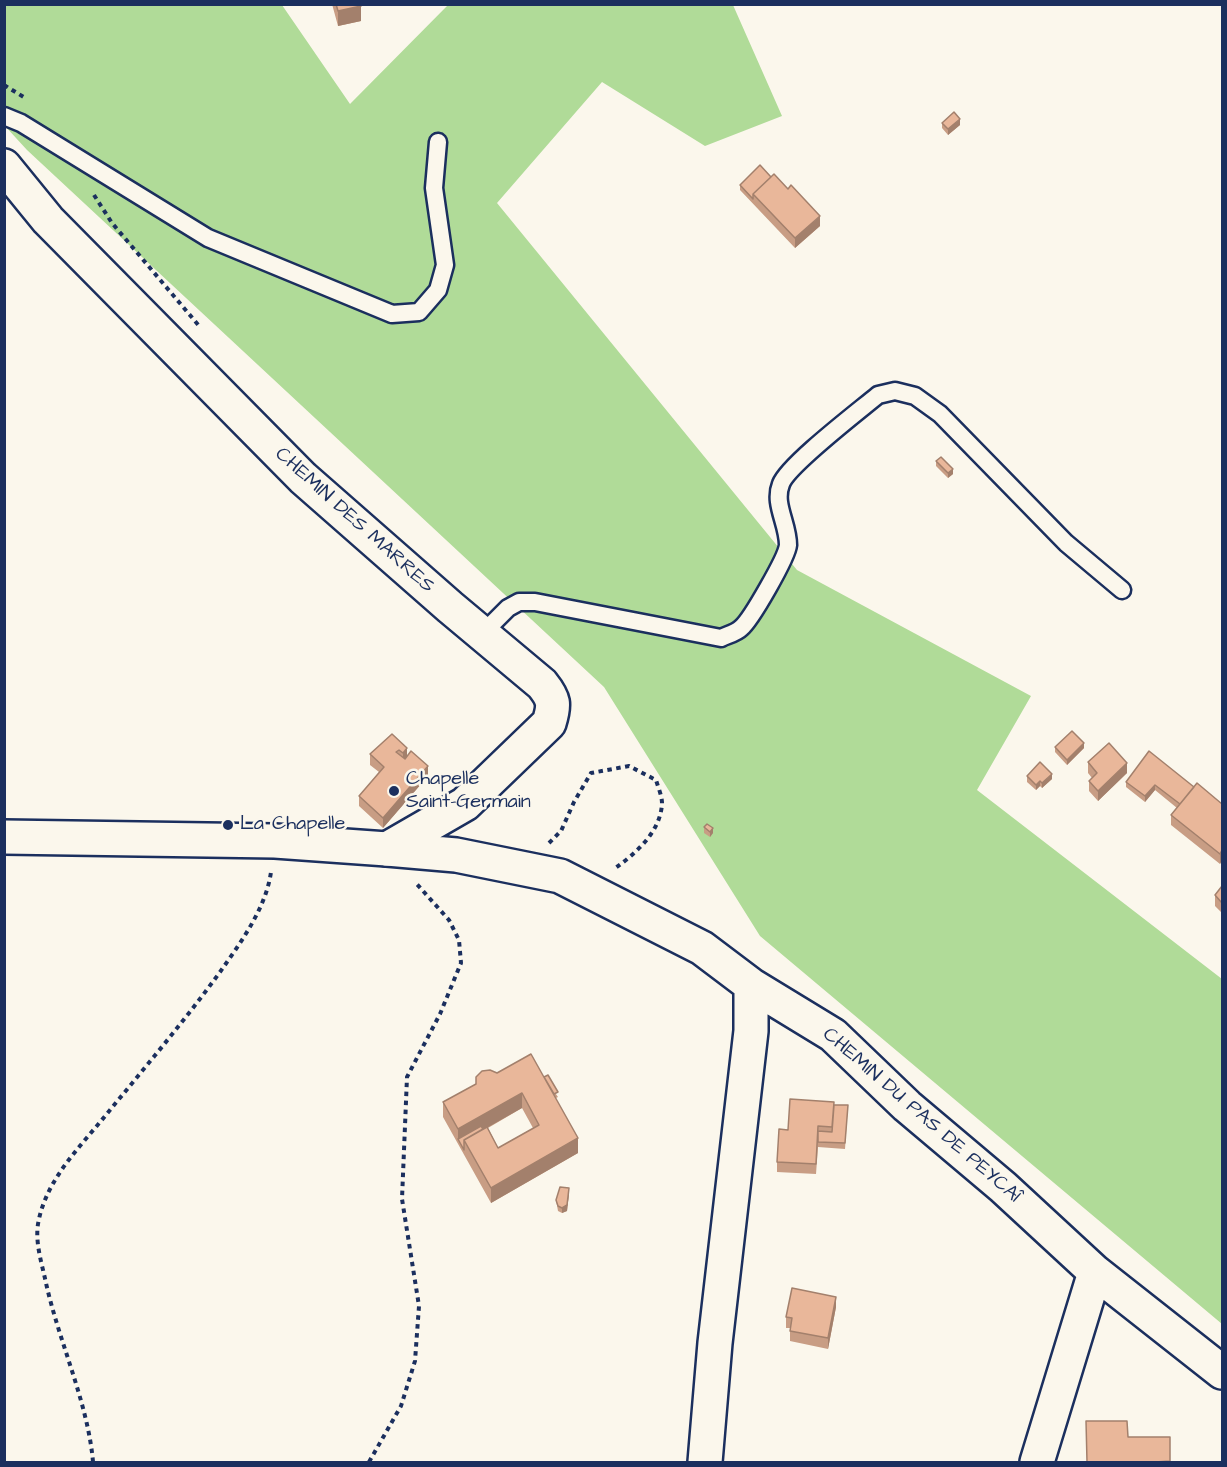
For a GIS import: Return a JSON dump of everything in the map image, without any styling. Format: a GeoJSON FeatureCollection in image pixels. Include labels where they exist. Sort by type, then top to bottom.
{"type":"FeatureCollection","features":[{"type":"Feature","properties":{"kind":"street","name":"CHEMIN DES MARRES"},"geometry":{"type":"LineString","coordinates":[[4,166],[48,220],[303,478],[542,684],[552,697],[554,709],[549,723],[465,804],[387,849]]}},
{"type":"Feature","properties":{"kind":"street","name":"CHEMIN DU PAS DE PEYCAÎ"},"geometry":{"type":"LineString","coordinates":[[4,837],[276,841],[456,855],[560,876],[702,948],[751,985],[833,1035],[907,1106],[1003,1187],[1095,1272],[1222,1372]]}},
{"type":"Feature","properties":{"kind":"street"},"geometry":{"type":"LineString","coordinates":[[705,1462],[715,1343],[751,1031],[751,985]]}},
{"type":"Feature","properties":{"kind":"street"},"geometry":{"type":"LineString","coordinates":[[1037,1462],[1095,1272]]}},
{"type":"Feature","properties":{"kind":"lane"},"geometry":{"type":"LineString","coordinates":[[4,116],[21,123],[208,238],[392,314],[419,312],[438,290],[445,265],[434,188],[438,142]]}},
{"type":"Feature","properties":{"kind":"lane"},"geometry":{"type":"LineString","coordinates":[[482,634],[508,608],[519,602],[535,602],[721,638],[740,629],[753,616],[788,548],[787,526],[777,498],[781,481],[796,464],[878,395],[895,391],[915,396],[939,414],[1066,543],[1122,590]]}},
{"type":"Feature","properties":{"kind":"path"},"geometry":{"type":"LineString","coordinates":[[4,85],[29,101]]}},
{"type":"Feature","properties":{"kind":"path"},"geometry":{"type":"LineString","coordinates":[[66,151],[112,223],[205,333]]}},
{"type":"Feature","properties":{"kind":"path"},"geometry":{"type":"LineString","coordinates":[[524,869],[561,831],[574,802],[591,774],[629,766],[656,780],[662,802],[656,829],[626,860],[587,890]]}},
{"type":"Feature","properties":{"kind":"path"},"geometry":{"type":"LineString","coordinates":[[94,1462],[91,1436],[53,1314],[39,1254],[38,1226],[46,1196],[67,1161],[192,1011],[242,941],[269,889],[276,841]]}},
{"type":"Feature","properties":{"kind":"path"},"geometry":{"type":"LineString","coordinates":[[369,1462],[401,1406],[415,1361],[419,1306],[402,1199],[407,1077],[440,1014],[461,963],[459,940],[449,920],[387,849]]}},
{"type":"Feature","properties":{"kind":"green space"},"geometry":{"type":"Polygon","coordinates":[[[5,5],[282,5],[350,104],[448,5],[733,5],[782,116],[705,146],[602,82],[497,203],[797,570],[1031,696],[977,790],[1222,979],[1222,1324],[760,936],[604,687],[27,150],[5,126],[5,5]]]}},
{"type":"Feature","properties":{"kind":"building"},"geometry":{"type":"Polygon","coordinates":[[[336,4],[360,4],[361,6],[338,11],[336,4]]]}},
{"type":"Feature","properties":{"kind":"building"},"geometry":{"type":"Polygon","coordinates":[[[954,112],[960,119],[948,129],[942,123],[954,112]]]}},
{"type":"Feature","properties":{"kind":"building"},"geometry":{"type":"Polygon","coordinates":[[[760,165],[771,177],[753,194],[753,199],[740,185],[760,165]]]}},
{"type":"Feature","properties":{"kind":"building"},"geometry":{"type":"Polygon","coordinates":[[[774,174],[788,189],[791,185],[820,216],[795,238],[753,194],[774,174]]]}},
{"type":"Feature","properties":{"kind":"building"},"geometry":{"type":"Polygon","coordinates":[[[941,457],[953,469],[948,473],[936,461],[941,457]]]}},
{"type":"Feature","properties":{"kind":"building"},"geometry":{"type":"Polygon","coordinates":[[[1072,731],[1084,743],[1067,760],[1055,747],[1072,731]]]}},
{"type":"Feature","properties":{"kind":"building","name":"Chapelle Saint-Germain"},"geometry":{"type":"Polygon","coordinates":[[[392,734],[407,748],[403,753],[399,750],[396,752],[405,759],[411,751],[428,766],[383,818],[359,796],[384,767],[370,754],[392,734]]]}},
{"type":"Feature","properties":{"kind":"building"},"geometry":{"type":"Polygon","coordinates":[[[1109,743],[1127,763],[1098,791],[1089,781],[1097,773],[1088,762],[1109,743]]]}},
{"type":"Feature","properties":{"kind":"building"},"geometry":{"type":"Polygon","coordinates":[[[1149,751],[1194,787],[1180,804],[1155,785],[1145,796],[1126,782],[1149,751]]]}},
{"type":"Feature","properties":{"kind":"building"},"geometry":{"type":"Polygon","coordinates":[[[1040,762],[1052,774],[1036,785],[1027,776],[1040,762]]]}},
{"type":"Feature","properties":{"kind":"building"},"geometry":{"type":"Polygon","coordinates":[[[1197,783],[1222,804],[1222,850],[1220,854],[1171,815],[1197,783]]]}},
{"type":"Feature","properties":{"kind":"building"},"geometry":{"type":"Polygon","coordinates":[[[707,824],[713,828],[710,832],[704,827],[707,824]]]}},
{"type":"Feature","properties":{"kind":"building"},"geometry":{"type":"Polygon","coordinates":[[[1222,886],[1222,903],[1215,895],[1222,886]]]}},
{"type":"Feature","properties":{"kind":"building"},"geometry":{"type":"Polygon","coordinates":[[[531,1054],[578,1138],[491,1188],[464,1140],[487,1127],[498,1148],[539,1125],[522,1093],[458,1129],[443,1102],[476,1084],[476,1077],[482,1071],[490,1070],[497,1073],[531,1054]]]}},
{"type":"Feature","properties":{"kind":"building"},"geometry":{"type":"Polygon","coordinates":[[[548,1075],[558,1092],[554,1094],[544,1077],[548,1075]]]}},
{"type":"Feature","properties":{"kind":"building"},"geometry":{"type":"Polygon","coordinates":[[[790,1099],[834,1102],[832,1127],[818,1126],[816,1164],[777,1162],[779,1129],[788,1130],[790,1099]]]}},
{"type":"Feature","properties":{"kind":"building"},"geometry":{"type":"Polygon","coordinates":[[[834,1105],[848,1105],[845,1143],[818,1142],[818,1131],[832,1132],[834,1105]]]}},
{"type":"Feature","properties":{"kind":"building"},"geometry":{"type":"Polygon","coordinates":[[[481,1126],[483,1129],[464,1140],[464,1150],[458,1139],[481,1126]]]}},
{"type":"Feature","properties":{"kind":"building"},"geometry":{"type":"Polygon","coordinates":[[[560,1187],[569,1188],[567,1205],[562,1208],[558,1206],[556,1200],[560,1187]]]}},
{"type":"Feature","properties":{"kind":"building"},"geometry":{"type":"Polygon","coordinates":[[[792,1288],[836,1297],[828,1338],[790,1331],[792,1318],[786,1317],[792,1288]]]}},
{"type":"Feature","properties":{"kind":"building"},"geometry":{"type":"Polygon","coordinates":[[[1086,1421],[1127,1421],[1128,1437],[1170,1437],[1170,1461],[1087,1462],[1086,1421]]]}},
{"type":"Feature","properties":{"kind":"place","name":"Chapelle Saint-Germain"},"geometry":{"type":"Point","coordinates":[394,791]}},
{"type":"Feature","properties":{"kind":"place","name":"La Chapelle"},"geometry":{"type":"Point","coordinates":[228,825]}}]}
